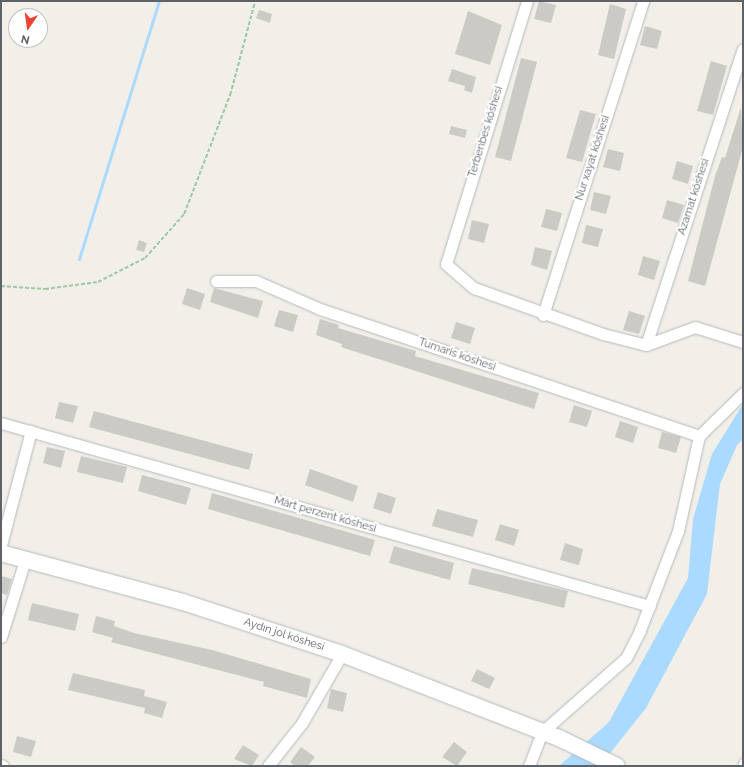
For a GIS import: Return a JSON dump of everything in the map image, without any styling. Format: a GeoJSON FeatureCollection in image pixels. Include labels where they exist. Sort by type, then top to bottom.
{"type":"FeatureCollection","features":[{"type":"Feature","properties":{"kind":"street","name":"Terbenbes kóshesi"},"geometry":{"type":"LineString","coordinates":[[527,1],[446,264],[474,288],[543,314]]}},
{"type":"Feature","properties":{"kind":"street","name":"Nur xayat kóshesi"},"geometry":{"type":"LineString","coordinates":[[543,314],[643,1]]}},
{"type":"Feature","properties":{"kind":"street","name":"Azamat kóshesi"},"geometry":{"type":"LineString","coordinates":[[646,345],[743,49]]}},
{"type":"Feature","properties":{"kind":"street","name":"Tumaris kóshesi"},"geometry":{"type":"LineString","coordinates":[[216,281],[256,281],[327,311],[699,436]]}},
{"type":"Feature","properties":{"kind":"street"},"geometry":{"type":"LineString","coordinates":[[543,314],[646,345],[695,327],[743,342]]}},
{"type":"Feature","properties":{"kind":"street"},"geometry":{"type":"LineString","coordinates":[[529,766],[542,732],[626,658],[650,606],[678,531],[699,436],[743,393]]}},
{"type":"Feature","properties":{"kind":"street","name":"Márt perzent kóshesi"},"geometry":{"type":"LineString","coordinates":[[1,423],[650,606]]}},
{"type":"Feature","properties":{"kind":"street"},"geometry":{"type":"LineString","coordinates":[[1,545],[31,431]]}},
{"type":"Feature","properties":{"kind":"street","name":"Aydın jol kóshesi"},"geometry":{"type":"LineString","coordinates":[[1,553],[183,602],[342,654],[559,738],[617,766]]}},
{"type":"Feature","properties":{"kind":"street"},"geometry":{"type":"LineString","coordinates":[[1,637],[25,560]]}},
{"type":"Feature","properties":{"kind":"street"},"geometry":{"type":"LineString","coordinates":[[268,766],[302,723],[342,654]]}},
{"type":"Feature","properties":{"kind":"lane"},"geometry":{"type":"LineString","coordinates":[[741,766],[743,762]]}},
{"type":"Feature","properties":{"kind":"path"},"geometry":{"type":"LineString","coordinates":[[1,286],[45,289],[98,282],[144,258],[184,214],[230,95],[255,1]]}},
{"type":"Feature","properties":{"kind":"water"},"geometry":{"type":"Polygon","coordinates":[[[743,404],[743,439],[737,445],[720,484],[707,594],[646,708],[600,766],[559,766],[609,722],[688,578],[693,519],[712,454],[743,404]]]}},
{"type":"Feature","properties":{"kind":"building"},"geometry":{"type":"Polygon","coordinates":[[[539,1],[556,5],[551,23],[534,19],[539,1]]]}},
{"type":"Feature","properties":{"kind":"building"},"geometry":{"type":"Polygon","coordinates":[[[610,4],[626,9],[614,59],[598,55],[610,4]]]}},
{"type":"Feature","properties":{"kind":"building"},"geometry":{"type":"Polygon","coordinates":[[[259,10],[272,14],[270,23],[256,18],[259,10]]]}},
{"type":"Feature","properties":{"kind":"building"},"geometry":{"type":"Polygon","coordinates":[[[468,11],[502,25],[490,65],[455,54],[468,11]]]}},
{"type":"Feature","properties":{"kind":"building"},"geometry":{"type":"Polygon","coordinates":[[[645,26],[662,31],[657,49],[640,45],[645,26]]]}},
{"type":"Feature","properties":{"kind":"building"},"geometry":{"type":"Polygon","coordinates":[[[521,58],[537,62],[511,161],[495,157],[521,58]]]}},
{"type":"Feature","properties":{"kind":"building"},"geometry":{"type":"Polygon","coordinates":[[[711,61],[727,66],[713,115],[697,111],[711,61]]]}},
{"type":"Feature","properties":{"kind":"building"},"geometry":{"type":"Polygon","coordinates":[[[452,69],[476,77],[472,93],[464,90],[465,86],[448,81],[452,69]]]}},
{"type":"Feature","properties":{"kind":"building"},"geometry":{"type":"Polygon","coordinates":[[[741,107],[743,147],[705,286],[688,281],[715,176],[722,157],[725,158],[741,107]]]}},
{"type":"Feature","properties":{"kind":"building"},"geometry":{"type":"Polygon","coordinates":[[[580,110],[596,114],[582,162],[566,158],[580,110]]]}},
{"type":"Feature","properties":{"kind":"building"},"geometry":{"type":"Polygon","coordinates":[[[451,126],[467,130],[465,138],[449,134],[451,126]]]}},
{"type":"Feature","properties":{"kind":"building"},"geometry":{"type":"Polygon","coordinates":[[[608,149],[624,153],[620,171],[603,167],[608,149]]]}},
{"type":"Feature","properties":{"kind":"building"},"geometry":{"type":"Polygon","coordinates":[[[677,161],[693,166],[688,184],[672,179],[677,161]]]}},
{"type":"Feature","properties":{"kind":"building"},"geometry":{"type":"Polygon","coordinates":[[[594,192],[611,196],[606,214],[590,210],[594,192]]]}},
{"type":"Feature","properties":{"kind":"building"},"geometry":{"type":"Polygon","coordinates":[[[667,200],[684,205],[678,223],[662,218],[667,200]]]}},
{"type":"Feature","properties":{"kind":"building"},"geometry":{"type":"Polygon","coordinates":[[[546,209],[562,213],[557,231],[541,227],[546,209]]]}},
{"type":"Feature","properties":{"kind":"building"},"geometry":{"type":"Polygon","coordinates":[[[472,220],[489,224],[484,243],[468,239],[472,220]]]}},
{"type":"Feature","properties":{"kind":"building"},"geometry":{"type":"Polygon","coordinates":[[[586,225],[603,229],[598,247],[582,243],[586,225]]]}},
{"type":"Feature","properties":{"kind":"building"},"geometry":{"type":"Polygon","coordinates":[[[139,240],[147,243],[144,252],[136,250],[139,240]]]}},
{"type":"Feature","properties":{"kind":"building"},"geometry":{"type":"Polygon","coordinates":[[[535,247],[552,251],[547,270],[531,265],[535,247]]]}},
{"type":"Feature","properties":{"kind":"building"},"geometry":{"type":"Polygon","coordinates":[[[643,256],[660,261],[654,280],[638,275],[643,256]]]}},
{"type":"Feature","properties":{"kind":"building"},"geometry":{"type":"Polygon","coordinates":[[[187,288],[205,294],[200,310],[182,304],[187,288]]]}},
{"type":"Feature","properties":{"kind":"building"},"geometry":{"type":"Polygon","coordinates":[[[214,288],[263,301],[258,318],[210,302],[214,288]]]}},
{"type":"Feature","properties":{"kind":"building"},"geometry":{"type":"Polygon","coordinates":[[[279,310],[298,315],[293,332],[274,326],[279,310]]]}},
{"type":"Feature","properties":{"kind":"building"},"geometry":{"type":"Polygon","coordinates":[[[629,311],[645,316],[639,334],[623,330],[629,311]]]}},
{"type":"Feature","properties":{"kind":"building"},"geometry":{"type":"Polygon","coordinates":[[[320,319],[339,325],[338,328],[416,351],[415,356],[539,393],[534,409],[341,347],[342,344],[316,335],[320,319]]]}},
{"type":"Feature","properties":{"kind":"building"},"geometry":{"type":"Polygon","coordinates":[[[456,322],[475,328],[470,344],[451,338],[456,322]]]}},
{"type":"Feature","properties":{"kind":"building"},"geometry":{"type":"Polygon","coordinates":[[[59,402],[78,406],[73,423],[55,418],[59,402]]]}},
{"type":"Feature","properties":{"kind":"building"},"geometry":{"type":"Polygon","coordinates":[[[574,405],[592,411],[587,427],[569,422],[574,405]]]}},
{"type":"Feature","properties":{"kind":"building"},"geometry":{"type":"Polygon","coordinates":[[[94,411],[253,454],[249,470],[89,427],[94,411]]]}},
{"type":"Feature","properties":{"kind":"building"},"geometry":{"type":"Polygon","coordinates":[[[620,421],[638,427],[633,443],[615,437],[620,421]]]}},
{"type":"Feature","properties":{"kind":"building"},"geometry":{"type":"Polygon","coordinates":[[[662,432],[681,437],[676,453],[658,448],[662,432]]]}},
{"type":"Feature","properties":{"kind":"building"},"geometry":{"type":"Polygon","coordinates":[[[47,447],[65,451],[61,468],[43,463],[47,447]]]}},
{"type":"Feature","properties":{"kind":"building"},"geometry":{"type":"Polygon","coordinates":[[[81,456],[127,467],[123,483],[77,472],[81,456]]]}},
{"type":"Feature","properties":{"kind":"building"},"geometry":{"type":"Polygon","coordinates":[[[310,469],[358,486],[353,502],[305,485],[310,469]]]}},
{"type":"Feature","properties":{"kind":"building"},"geometry":{"type":"Polygon","coordinates":[[[142,475],[191,488],[186,505],[138,491],[142,475]]]}},
{"type":"Feature","properties":{"kind":"building"},"geometry":{"type":"Polygon","coordinates":[[[378,492],[396,498],[391,514],[373,508],[378,492]]]}},
{"type":"Feature","properties":{"kind":"building"},"geometry":{"type":"Polygon","coordinates":[[[212,493],[375,540],[370,556],[208,509],[212,493]]]}},
{"type":"Feature","properties":{"kind":"building"},"geometry":{"type":"Polygon","coordinates":[[[437,509],[478,520],[473,537],[432,526],[437,509]]]}},
{"type":"Feature","properties":{"kind":"building"},"geometry":{"type":"Polygon","coordinates":[[[500,524],[519,530],[514,546],[495,540],[500,524]]]}},
{"type":"Feature","properties":{"kind":"building"},"geometry":{"type":"Polygon","coordinates":[[[565,543],[583,549],[579,565],[560,560],[565,543]]]}},
{"type":"Feature","properties":{"kind":"building"},"geometry":{"type":"Polygon","coordinates":[[[394,546],[454,563],[450,580],[389,563],[394,546]]]}},
{"type":"Feature","properties":{"kind":"building"},"geometry":{"type":"Polygon","coordinates":[[[472,568],[568,591],[564,608],[468,584],[472,568]]]}},
{"type":"Feature","properties":{"kind":"building"},"geometry":{"type":"Polygon","coordinates":[[[1,576],[12,579],[7,595],[1,593],[1,576]]]}},
{"type":"Feature","properties":{"kind":"building"},"geometry":{"type":"Polygon","coordinates":[[[32,603],[79,614],[75,631],[28,620],[32,603]]]}},
{"type":"Feature","properties":{"kind":"building"},"geometry":{"type":"Polygon","coordinates":[[[96,616],[115,621],[114,626],[134,633],[212,650],[311,679],[307,698],[263,686],[264,682],[111,642],[113,638],[92,632],[96,616]]]}},
{"type":"Feature","properties":{"kind":"building"},"geometry":{"type":"Polygon","coordinates":[[[477,669],[495,678],[489,689],[471,681],[477,669]]]}},
{"type":"Feature","properties":{"kind":"building"},"geometry":{"type":"Polygon","coordinates":[[[73,673],[145,690],[144,696],[167,702],[162,718],[144,713],[145,708],[68,690],[73,673]]]}},
{"type":"Feature","properties":{"kind":"building"},"geometry":{"type":"Polygon","coordinates":[[[331,689],[347,693],[343,712],[327,708],[331,689]]]}},
{"type":"Feature","properties":{"kind":"building"},"geometry":{"type":"Polygon","coordinates":[[[17,736],[36,741],[31,757],[13,752],[17,736]]]}},
{"type":"Feature","properties":{"kind":"building"},"geometry":{"type":"Polygon","coordinates":[[[454,742],[467,752],[457,766],[442,757],[454,742]]]}},
{"type":"Feature","properties":{"kind":"building"},"geometry":{"type":"Polygon","coordinates":[[[243,745],[259,755],[252,766],[234,759],[243,745]]]}},
{"type":"Feature","properties":{"kind":"building"},"geometry":{"type":"Polygon","coordinates":[[[301,747],[315,757],[308,766],[295,766],[290,762],[301,747]]]}},
{"type":"Feature","properties":{"kind":"waterway"},"geometry":{"type":"LineString","coordinates":[[79,259],[159,1]]}}]}
